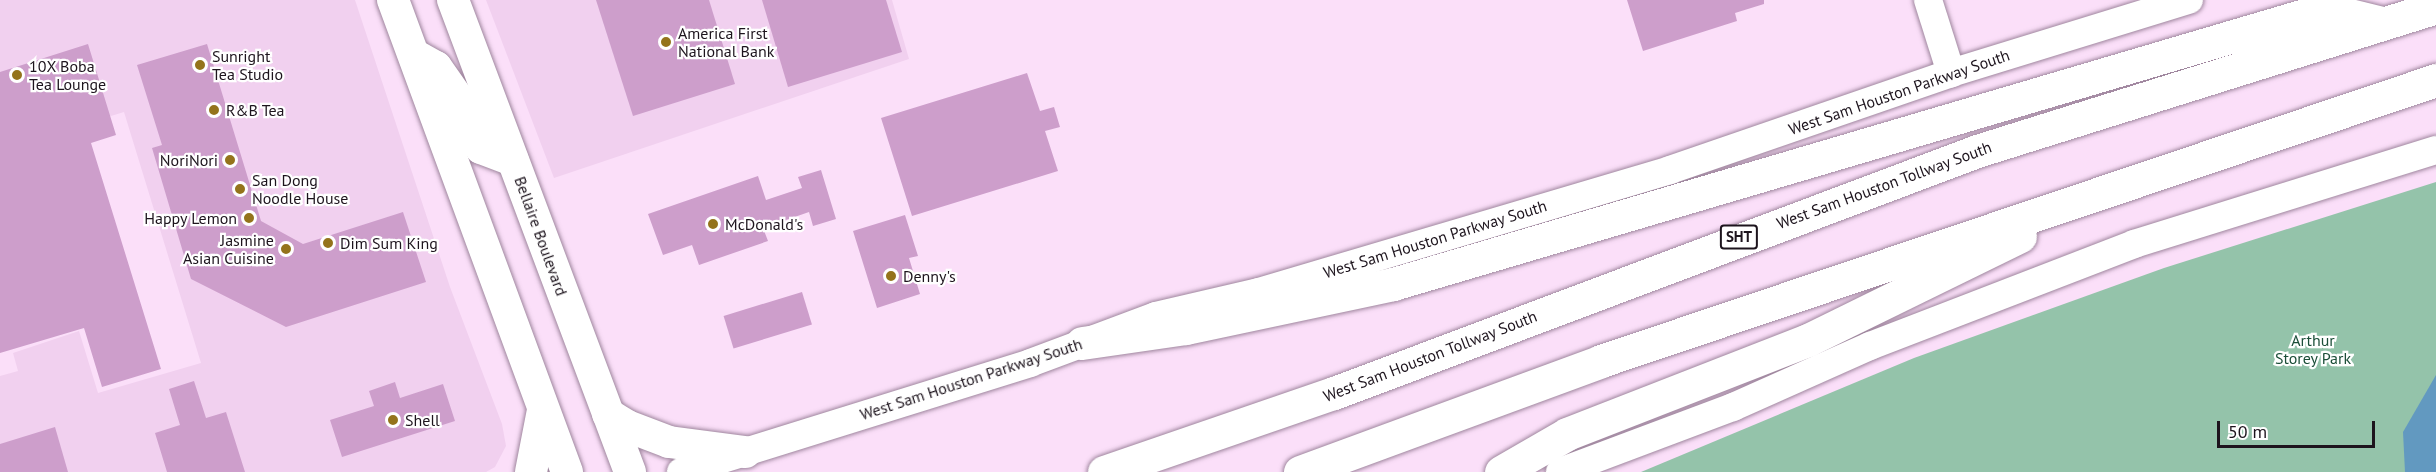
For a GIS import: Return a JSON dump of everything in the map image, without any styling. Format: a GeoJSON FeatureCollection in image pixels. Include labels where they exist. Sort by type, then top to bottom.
{"type":"FeatureCollection","features":[{"type":"Feature","properties":{"kind":"highway","name":"West Sam Houston Tollway South"},"geometry":{"type":"LineString","coordinates":[[1104,472],[1334,393],[1870,188],[2061,123],[2436,6]]}},
{"type":"Feature","properties":{"kind":"highway"},"geometry":{"type":"LineString","coordinates":[[1082,343],[1186,328],[1393,284],[2325,9],[2382,23]]}},
{"type":"Feature","properties":{"kind":"highway"},"geometry":{"type":"LineString","coordinates":[[1300,472],[1601,361],[2144,176],[2436,80]]}},
{"type":"Feature","properties":{"kind":"highway"},"geometry":{"type":"LineString","coordinates":[[1501,472],[1567,434],[1808,340],[2144,176]]}},
{"type":"Feature","properties":{"kind":"main road"},"geometry":{"type":"LineString","coordinates":[[393,0],[567,472]]}},
{"type":"Feature","properties":{"kind":"main road","name":"Bellaire Boulevard"},"geometry":{"type":"LineString","coordinates":[[453,0],[630,472]]}},
{"type":"Feature","properties":{"kind":"main road"},"geometry":{"type":"LineString","coordinates":[[1928,0],[1951,73]]}},
{"type":"Feature","properties":{"kind":"main road","name":"West Sam Houston Parkway South"},"geometry":{"type":"LineString","coordinates":[[681,472],[739,462],[1155,316],[1259,292],[1670,170],[1951,73],[2189,0]]}},
{"type":"Feature","properties":{"kind":"main road"},"geometry":{"type":"LineString","coordinates":[[413,54],[436,67],[458,98],[481,148],[513,160]]}},
{"type":"Feature","properties":{"kind":"main road"},"geometry":{"type":"LineString","coordinates":[[1560,472],[1733,407],[1870,346],[2134,244],[2436,150]]}},
{"type":"Feature","properties":{"kind":"main road"},"geometry":{"type":"LineString","coordinates":[[531,472],[543,409]]}},
{"type":"Feature","properties":{"kind":"main road"},"geometry":{"type":"LineString","coordinates":[[608,414],[627,426],[669,442],[739,462]]}},
{"type":"Feature","properties":{"kind":"shaded area"},"geometry":{"type":"Polygon","coordinates":[[[0,0],[355,0],[450,287],[502,424],[506,446],[495,467],[486,472],[0,472],[0,376],[18,371],[13,353],[79,331],[98,393],[201,363],[124,112],[0,150],[0,0]]]}},
{"type":"Feature","properties":{"kind":"shaded area"},"geometry":{"type":"Polygon","coordinates":[[[486,0],[892,0],[909,59],[554,178],[486,0]]]}},
{"type":"Feature","properties":{"kind":"green space","name":"Arthur Storey Park"},"geometry":{"type":"Polygon","coordinates":[[[2436,182],[2436,472],[1641,472],[1914,358],[2164,268],[2436,182]]]}},
{"type":"Feature","properties":{"kind":"water"},"geometry":{"type":"Polygon","coordinates":[[[2436,375],[2436,472],[2405,472],[2403,432],[2436,375]]]}},
{"type":"Feature","properties":{"kind":"building","name":"America First National Bank"},"geometry":{"type":"Polygon","coordinates":[[[596,0],[709,0],[735,84],[633,116],[596,0]]]}},
{"type":"Feature","properties":{"kind":"building"},"geometry":{"type":"Polygon","coordinates":[[[762,0],[886,0],[902,52],[788,87],[762,0]]]}},
{"type":"Feature","properties":{"kind":"building"},"geometry":{"type":"Polygon","coordinates":[[[1627,0],[1764,0],[1764,4],[1735,13],[1737,21],[1643,51],[1627,0]]]}},
{"type":"Feature","properties":{"kind":"building"},"geometry":{"type":"Polygon","coordinates":[[[88,44],[116,135],[91,143],[161,369],[102,387],[84,328],[0,353],[0,72],[88,44]]]}},
{"type":"Feature","properties":{"kind":"building"},"geometry":{"type":"Polygon","coordinates":[[[207,44],[261,221],[303,244],[403,212],[426,282],[286,327],[191,279],[152,148],[162,145],[137,65],[207,44]]]}},
{"type":"Feature","properties":{"kind":"building"},"geometry":{"type":"Polygon","coordinates":[[[1027,73],[1040,111],[1054,107],[1060,127],[1045,131],[1058,171],[912,216],[881,118],[1027,73]]]}},
{"type":"Feature","properties":{"kind":"building","name":"McDonald's"},"geometry":{"type":"Polygon","coordinates":[[[821,170],[836,219],[813,226],[809,212],[763,228],[768,241],[699,265],[692,245],[663,255],[648,214],[758,176],[766,200],[802,188],[798,177],[821,170]]]}},
{"type":"Feature","properties":{"kind":"building","name":"Denny's"},"geometry":{"type":"Polygon","coordinates":[[[905,215],[918,256],[909,258],[920,294],[877,308],[853,231],[905,215]]]}},
{"type":"Feature","properties":{"kind":"building"},"geometry":{"type":"Polygon","coordinates":[[[802,292],[812,325],[734,348],[724,316],[802,292]]]}},
{"type":"Feature","properties":{"kind":"building"},"geometry":{"type":"Polygon","coordinates":[[[194,381],[206,418],[226,412],[245,472],[167,472],[155,433],[180,425],[169,389],[194,381]]]}},
{"type":"Feature","properties":{"kind":"building","name":"Shell"},"geometry":{"type":"Polygon","coordinates":[[[395,382],[400,398],[443,384],[455,421],[342,457],[330,420],[374,406],[369,391],[395,382]]]}},
{"type":"Feature","properties":{"kind":"building"},"geometry":{"type":"Polygon","coordinates":[[[55,427],[68,472],[0,472],[0,444],[55,427]]]}},
{"type":"Feature","properties":{"kind":"place","name":"America First National Bank"},"geometry":{"type":"Point","coordinates":[666,42]}},
{"type":"Feature","properties":{"kind":"place","name":"Sunright Tea Studio"},"geometry":{"type":"Point","coordinates":[200,65]}},
{"type":"Feature","properties":{"kind":"place","name":"10X Boba Tea Lounge"},"geometry":{"type":"Point","coordinates":[17,75]}},
{"type":"Feature","properties":{"kind":"place","name":"R&B Tea"},"geometry":{"type":"Point","coordinates":[214,110]}},
{"type":"Feature","properties":{"kind":"place","name":"NoriNori"},"geometry":{"type":"Point","coordinates":[230,160]}},
{"type":"Feature","properties":{"kind":"place","name":"San Dong Noodle House"},"geometry":{"type":"Point","coordinates":[240,189]}},
{"type":"Feature","properties":{"kind":"place","name":"Happy Lemon"},"geometry":{"type":"Point","coordinates":[249,218]}},
{"type":"Feature","properties":{"kind":"place","name":"McDonald's"},"geometry":{"type":"Point","coordinates":[713,224]}},
{"type":"Feature","properties":{"kind":"place","name":"Dim Sum King"},"geometry":{"type":"Point","coordinates":[328,243]}},
{"type":"Feature","properties":{"kind":"place","name":"Jasmine Asian Cuisine"},"geometry":{"type":"Point","coordinates":[286,249]}},
{"type":"Feature","properties":{"kind":"place","name":"Denny's"},"geometry":{"type":"Point","coordinates":[891,276]}},
{"type":"Feature","properties":{"kind":"place","name":"Shell"},"geometry":{"type":"Point","coordinates":[393,420]}}]}
